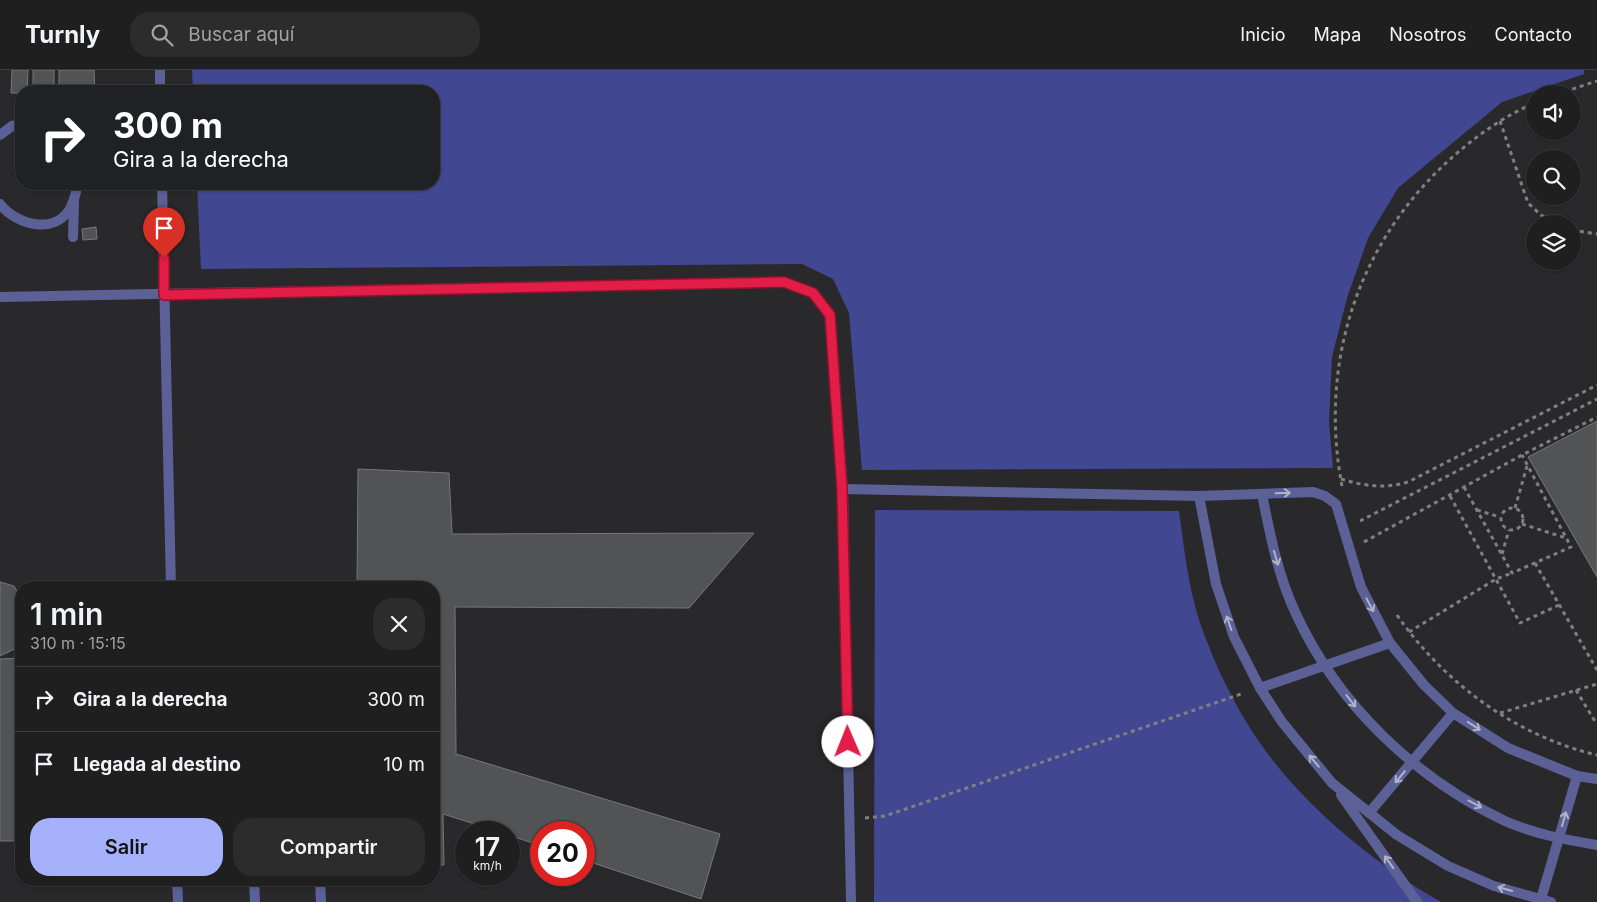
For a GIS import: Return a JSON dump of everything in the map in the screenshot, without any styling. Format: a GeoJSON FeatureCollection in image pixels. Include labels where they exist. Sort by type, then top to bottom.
{"type":"FeatureCollection","features":[{"type":"Feature","properties":{"kind":"lane"},"geometry":{"type":"LineString","coordinates":[[160,70],[160,85]]}},
{"type":"Feature","properties":{"kind":"lane"},"geometry":{"type":"LineString","coordinates":[[0,135],[15,125]]}},
{"type":"Feature","properties":{"kind":"lane"},"geometry":{"type":"LineString","coordinates":[[73,237],[76,190]]}},
{"type":"Feature","properties":{"kind":"lane"},"geometry":{"type":"LineString","coordinates":[[162,190],[171,581]]}},
{"type":"Feature","properties":{"kind":"lane"},"geometry":{"type":"LineString","coordinates":[[0,204],[6,212],[19,221],[33,224],[49,224],[59,220],[67,213],[74,200]]}},
{"type":"Feature","properties":{"kind":"lane"},"geometry":{"type":"LineString","coordinates":[[0,297],[784,282],[813,293],[830,315],[842,489],[852,902]]}},
{"type":"Feature","properties":{"kind":"lane"},"geometry":{"type":"LineString","coordinates":[[842,489],[1199,496],[1313,492],[1325,496],[1336,504],[1361,588],[1390,643],[1424,685],[1453,713],[1508,748],[1577,776],[1597,779]]}},
{"type":"Feature","properties":{"kind":"lane"},"geometry":{"type":"LineString","coordinates":[[1262,494],[1275,556],[1296,614],[1324,666],[1354,706],[1412,763],[1450,791],[1507,821],[1559,838],[1597,845]]}},
{"type":"Feature","properties":{"kind":"lane"},"geometry":{"type":"LineString","coordinates":[[1199,496],[1216,584],[1234,637],[1260,688],[1282,722],[1332,783],[1417,902]]}},
{"type":"Feature","properties":{"kind":"lane"},"geometry":{"type":"LineString","coordinates":[[1260,688],[1390,643]]}},
{"type":"Feature","properties":{"kind":"lane"},"geometry":{"type":"LineString","coordinates":[[1369,813],[1453,713]]}},
{"type":"Feature","properties":{"kind":"lane"},"geometry":{"type":"LineString","coordinates":[[1541,899],[1577,776]]}},
{"type":"Feature","properties":{"kind":"lane"},"geometry":{"type":"LineString","coordinates":[[1332,783],[1397,835],[1448,866],[1494,886],[1551,902]]}},
{"type":"Feature","properties":{"kind":"lane"},"geometry":{"type":"LineString","coordinates":[[177,886],[178,902]]}},
{"type":"Feature","properties":{"kind":"lane"},"geometry":{"type":"LineString","coordinates":[[254,886],[255,902]]}},
{"type":"Feature","properties":{"kind":"lane"},"geometry":{"type":"LineString","coordinates":[[320,886],[321,902]]}},
{"type":"Feature","properties":{"kind":"path"},"geometry":{"type":"LineString","coordinates":[[1581,86],[1597,81]]}},
{"type":"Feature","properties":{"kind":"path"},"geometry":{"type":"LineString","coordinates":[[1344,494],[1338,466],[1335,430],[1335,393],[1340,357],[1359,287],[1393,223],[1440,168],[1468,144],[1500,122],[1526,108]]}},
{"type":"Feature","properties":{"kind":"path"},"geometry":{"type":"LineString","coordinates":[[1500,122],[1528,202],[1542,215]]}},
{"type":"Feature","properties":{"kind":"path"},"geometry":{"type":"LineString","coordinates":[[1581,231],[1597,234]]}},
{"type":"Feature","properties":{"kind":"path"},"geometry":{"type":"LineString","coordinates":[[1341,479],[1370,486],[1394,486],[1408,482],[1597,385]]}},
{"type":"Feature","properties":{"kind":"path"},"geometry":{"type":"LineString","coordinates":[[1343,526],[1352,525],[1597,399]]}},
{"type":"Feature","properties":{"kind":"path"},"geometry":{"type":"LineString","coordinates":[[1360,545],[1522,455],[1597,417]]}},
{"type":"Feature","properties":{"kind":"path"},"geometry":{"type":"LineString","coordinates":[[1409,632],[1496,579],[1571,547],[1522,455]]}},
{"type":"Feature","properties":{"kind":"path"},"geometry":{"type":"LineString","coordinates":[[1515,508],[1527,465]]}},
{"type":"Feature","properties":{"kind":"path"},"geometry":{"type":"LineString","coordinates":[[1464,487],[1512,573]]}},
{"type":"Feature","properties":{"kind":"path"},"geometry":{"type":"LineString","coordinates":[[1450,496],[1520,623],[1559,606]]}},
{"type":"Feature","properties":{"kind":"path"},"geometry":{"type":"LineString","coordinates":[[1512,507],[1522,513],[1523,520],[1516,530],[1509,530],[1502,525],[1500,517],[1506,509],[1512,507]]}},
{"type":"Feature","properties":{"kind":"path"},"geometry":{"type":"LineString","coordinates":[[1477,509],[1500,517]]}},
{"type":"Feature","properties":{"kind":"path"},"geometry":{"type":"LineString","coordinates":[[1522,524],[1566,538]]}},
{"type":"Feature","properties":{"kind":"path"},"geometry":{"type":"LineString","coordinates":[[1502,555],[1509,530]]}},
{"type":"Feature","properties":{"kind":"path"},"geometry":{"type":"LineString","coordinates":[[1535,563],[1597,670]]}},
{"type":"Feature","properties":{"kind":"path"},"geometry":{"type":"LineString","coordinates":[[1393,610],[1433,660],[1460,685],[1520,726],[1553,741],[1597,755]]}},
{"type":"Feature","properties":{"kind":"path"},"geometry":{"type":"LineString","coordinates":[[1500,713],[1597,684]]}},
{"type":"Feature","properties":{"kind":"path"},"geometry":{"type":"LineString","coordinates":[[850,819],[885,816],[1260,688]]}},
{"type":"Feature","properties":{"kind":"path"},"geometry":{"type":"LineString","coordinates":[[1576,690],[1597,722]]}},
{"type":"Feature","properties":{"kind":"shaded area"},"geometry":{"type":"Polygon","coordinates":[[[192,70],[1584,70],[1584,74],[1552,85],[1526,85],[1526,94],[1502,102],[1398,188],[1368,238],[1347,298],[1332,357],[1329,422],[1333,468],[862,470],[849,313],[833,279],[802,264],[201,269],[197,190],[440,190],[440,85],[193,85],[192,70]]]}},
{"type":"Feature","properties":{"kind":"shaded area"},"geometry":{"type":"Polygon","coordinates":[[[875,510],[1179,511],[1189,580],[1199,620],[1220,673],[1247,723],[1265,750],[1285,775],[1333,824],[1386,866],[1441,902],[874,902],[875,510]]]}},
{"type":"Feature","properties":{"kind":"building"},"geometry":{"type":"Polygon","coordinates":[[[12,70],[28,70],[27,85],[15,85],[15,93],[11,93],[12,70]]]}},
{"type":"Feature","properties":{"kind":"building"},"geometry":{"type":"Polygon","coordinates":[[[33,70],[54,70],[54,85],[33,85],[33,70]]]}},
{"type":"Feature","properties":{"kind":"building"},"geometry":{"type":"Polygon","coordinates":[[[59,70],[94,70],[95,85],[59,85],[59,70]]]}},
{"type":"Feature","properties":{"kind":"building"},"geometry":{"type":"Polygon","coordinates":[[[96,227],[97,239],[83,240],[82,229],[96,227]]]}},
{"type":"Feature","properties":{"kind":"building"},"geometry":{"type":"Polygon","coordinates":[[[1597,421],[1597,577],[1528,457],[1597,421]]]}},
{"type":"Feature","properties":{"kind":"building"},"geometry":{"type":"Polygon","coordinates":[[[358,469],[449,473],[452,534],[754,533],[689,608],[455,607],[456,754],[720,834],[701,899],[595,864],[595,821],[530,821],[530,842],[520,839],[520,821],[465,821],[443,814],[444,865],[440,865],[440,581],[357,581],[358,469]]]}},
{"type":"Feature","properties":{"kind":"building"},"geometry":{"type":"Polygon","coordinates":[[[0,582],[15,588],[15,649],[0,656],[0,582]]]}},
{"type":"Feature","properties":{"kind":"building"},"geometry":{"type":"Polygon","coordinates":[[[15,658],[15,841],[0,841],[0,659],[15,658]]]}},
{"type":"Feature","properties":{"kind":"route"},"geometry":{"type":"LineString","coordinates":[[164,258],[164,295],[784,282],[813,293],[830,315],[842,489],[848,742]]}}]}
